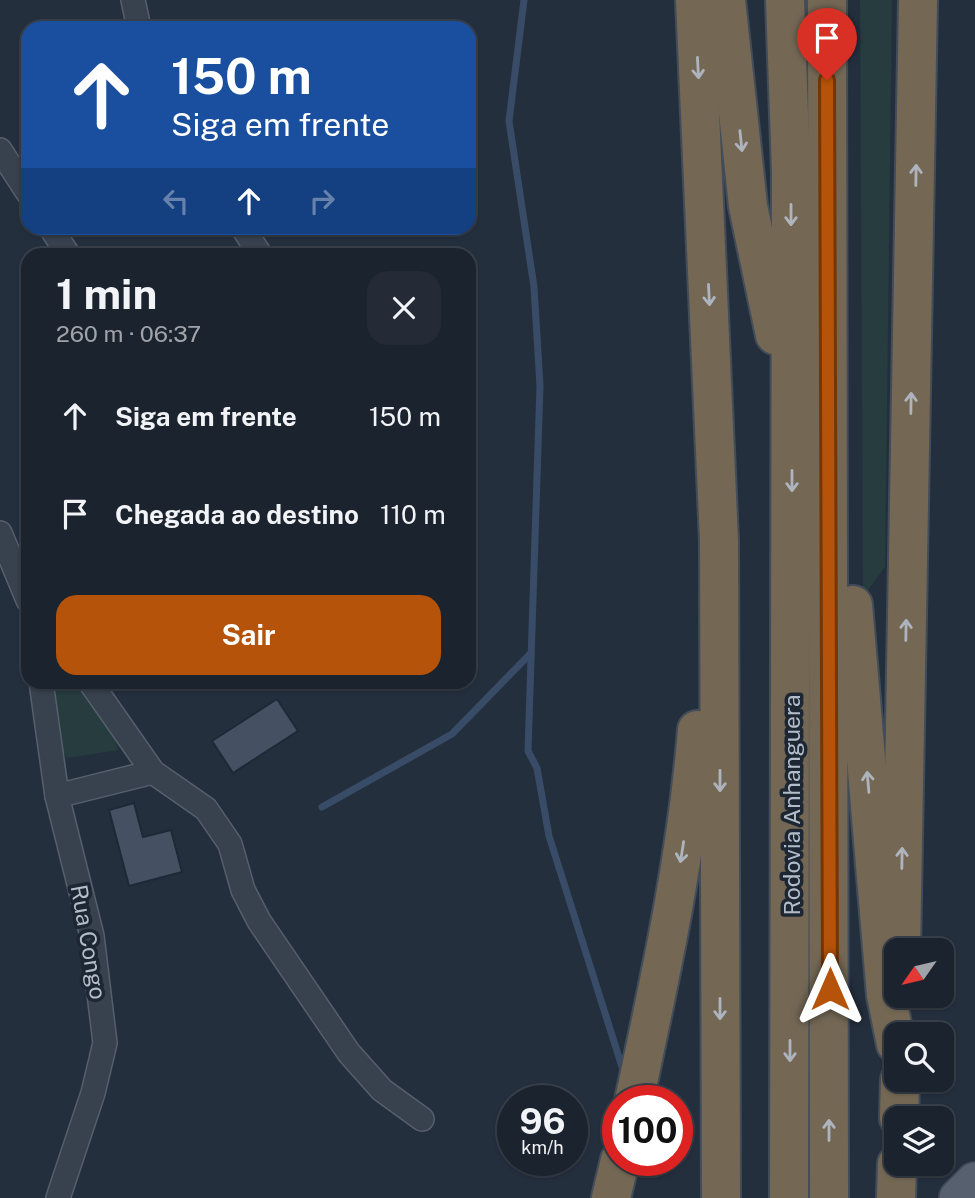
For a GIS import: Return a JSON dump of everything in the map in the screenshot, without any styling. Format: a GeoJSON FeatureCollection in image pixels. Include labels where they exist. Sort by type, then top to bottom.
{"type":"FeatureCollection","features":[{"type":"Feature","properties":{"kind":"highway"},"geometry":{"type":"LineString","coordinates":[[695,0],[719,541],[720,1198]]}},
{"type":"Feature","properties":{"kind":"highway"},"geometry":{"type":"LineString","coordinates":[[726,0],[748,206],[792,413]]}},
{"type":"Feature","properties":{"kind":"highway"},"geometry":{"type":"LineString","coordinates":[[785,0],[791,172],[792,413]]}},
{"type":"Feature","properties":{"kind":"highway","name":"Rodovia Anhanguera"},"geometry":{"type":"LineString","coordinates":[[827,0],[829,1198]]}},
{"type":"Feature","properties":{"kind":"highway"},"geometry":{"type":"LineString","coordinates":[[901,938],[918,0]]}},
{"type":"Feature","properties":{"kind":"highway","name":"Rodovia Anhanguera"},"geometry":{"type":"LineString","coordinates":[[789,1198],[792,413]]}},
{"type":"Feature","properties":{"kind":"highway"},"geometry":{"type":"LineString","coordinates":[[829,456],[849,520],[856,648],[886,995],[892,1022]]}},
{"type":"Feature","properties":{"kind":"highway"},"geometry":{"type":"LineString","coordinates":[[637,1085],[667,947],[692,782],[701,670],[702,614],[719,541]]}},
{"type":"Feature","properties":{"kind":"highway"},"geometry":{"type":"LineString","coordinates":[[611,1198],[616,1176]]}},
{"type":"Feature","properties":{"kind":"highway"},"geometry":{"type":"LineString","coordinates":[[896,1198],[897,1176]]}},
{"type":"Feature","properties":{"kind":"main road"},"geometry":{"type":"LineString","coordinates":[[958,1198],[975,1181]]}},
{"type":"Feature","properties":{"kind":"street"},"geometry":{"type":"LineString","coordinates":[[133,0],[138,21]]}},
{"type":"Feature","properties":{"kind":"street"},"geometry":{"type":"LineString","coordinates":[[0,150],[21,182]]}},
{"type":"Feature","properties":{"kind":"street"},"geometry":{"type":"LineString","coordinates":[[0,533],[21,583]]}},
{"type":"Feature","properties":{"kind":"street","name":"Rua Congo"},"geometry":{"type":"LineString","coordinates":[[42,689],[57,796],[92,936],[105,1043],[93,1093],[58,1198]]}},
{"type":"Feature","properties":{"kind":"street"},"geometry":{"type":"LineString","coordinates":[[95,689],[153,772],[206,809],[230,844],[243,890],[259,922],[349,1053],[382,1090],[422,1119]]}},
{"type":"Feature","properties":{"kind":"street"},"geometry":{"type":"LineString","coordinates":[[57,796],[153,772]]}},
{"type":"Feature","properties":{"kind":"green space"},"geometry":{"type":"Polygon","coordinates":[[[860,0],[892,0],[885,567],[863,597],[860,0]]]}},
{"type":"Feature","properties":{"kind":"green space"},"geometry":{"type":"Polygon","coordinates":[[[57,689],[84,689],[112,730],[118,750],[67,758],[59,745],[53,694],[57,689]]]}},
{"type":"Feature","properties":{"kind":"building"},"geometry":{"type":"Polygon","coordinates":[[[277,699],[298,731],[233,773],[212,741],[277,699]]]}},
{"type":"Feature","properties":{"kind":"building"},"geometry":{"type":"Polygon","coordinates":[[[134,803],[143,837],[171,830],[182,872],[129,886],[109,810],[134,803]]]}},
{"type":"Feature","properties":{"kind":"waterway"},"geometry":{"type":"LineString","coordinates":[[524,0],[509,121],[534,287],[540,386],[528,751],[537,768],[549,836],[623,1070]]}},
{"type":"Feature","properties":{"kind":"waterway"},"geometry":{"type":"LineString","coordinates":[[322,807],[452,734],[531,653]]}},
{"type":"Feature","properties":{"kind":"route"},"geometry":{"type":"LineString","coordinates":[[827,80],[830,989]]}}]}
